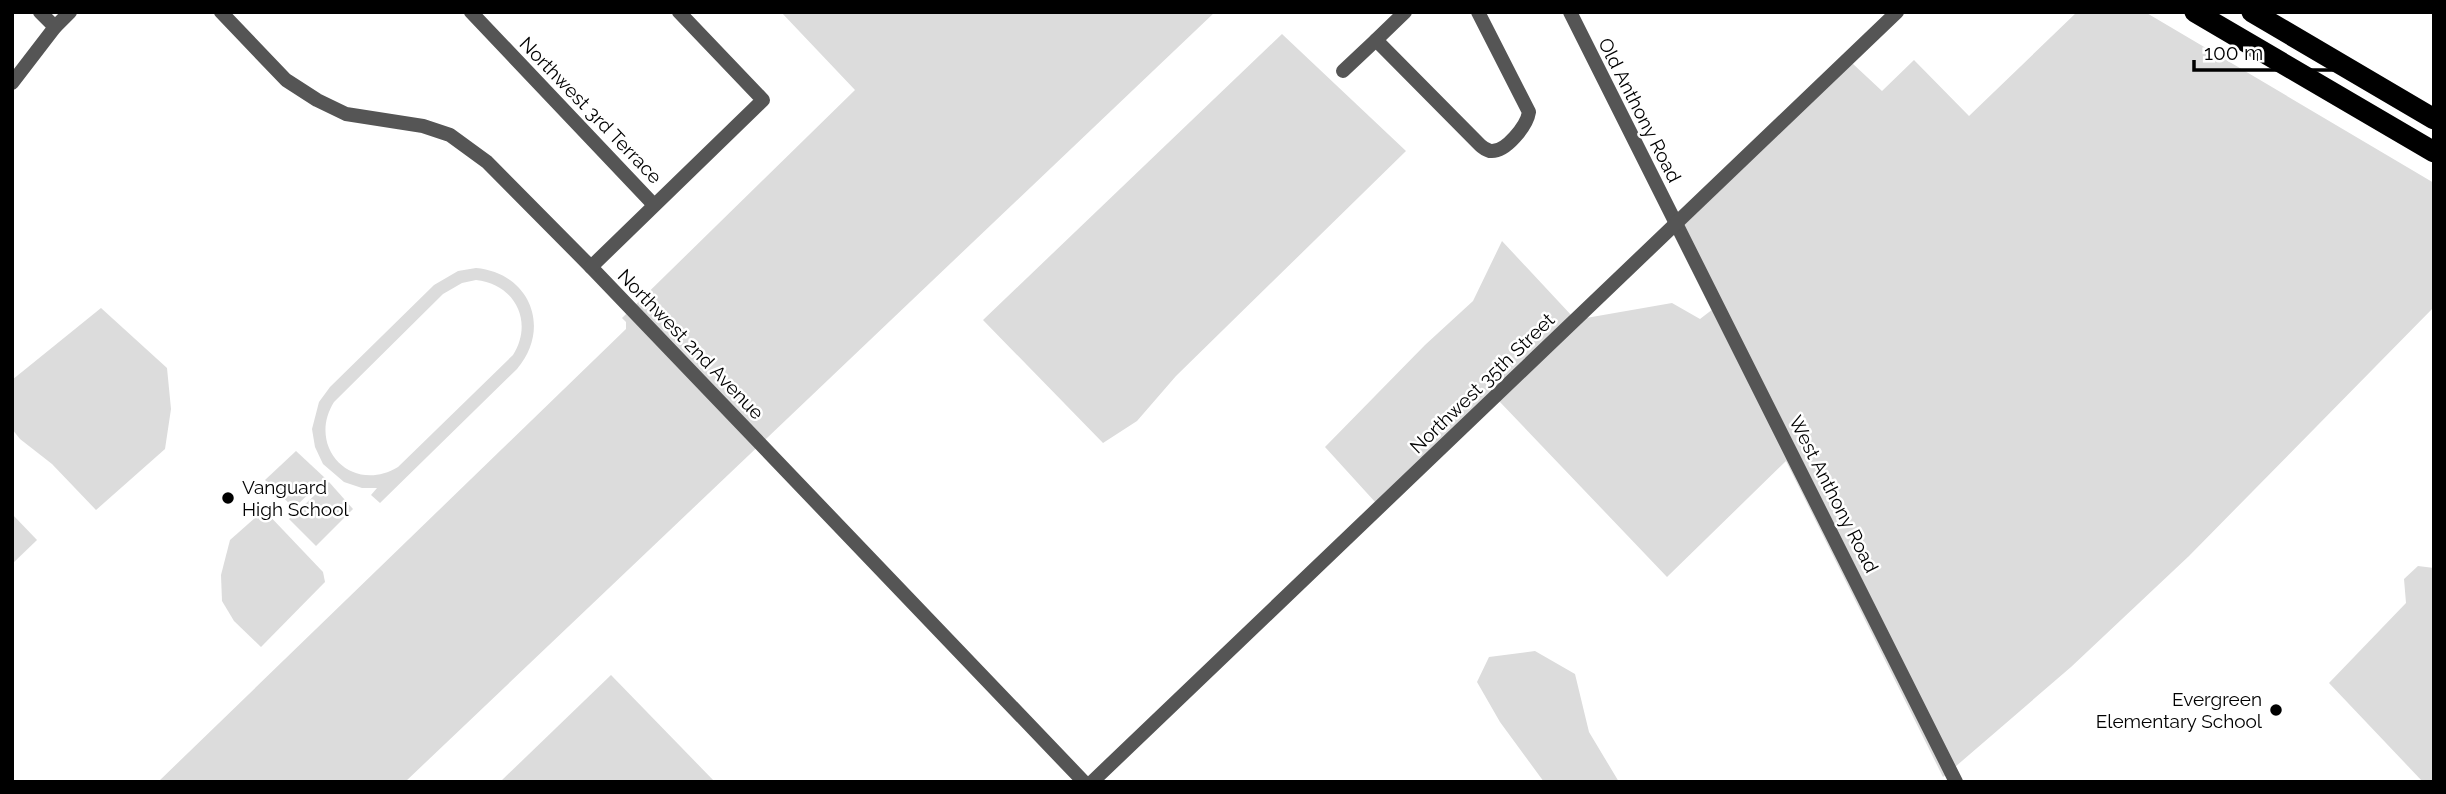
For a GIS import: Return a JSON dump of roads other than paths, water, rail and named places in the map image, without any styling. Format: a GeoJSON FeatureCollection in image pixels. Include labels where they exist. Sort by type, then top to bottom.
{"type":"FeatureCollection","features":[{"type":"Feature","properties":{"kind":"highway"},"geometry":{"type":"LineString","coordinates":[[2195,12],[2434,152]]}},
{"type":"Feature","properties":{"kind":"highway"},"geometry":{"type":"LineString","coordinates":[[2252,12],[2434,119]]}},
{"type":"Feature","properties":{"kind":"highway"},"geometry":{"type":"LineString","coordinates":[[2400,132],[2415,107]]}},
{"type":"Feature","properties":{"kind":"street"},"geometry":{"type":"LineString","coordinates":[[40,12],[55,27]]}},
{"type":"Feature","properties":{"kind":"street"},"geometry":{"type":"LineString","coordinates":[[15,80],[55,27],[70,12]]}},
{"type":"Feature","properties":{"kind":"street","name":"Northwest 2nd Avenue"},"geometry":{"type":"LineString","coordinates":[[220,12],[286,80],[317,100],[346,114],[423,126],[450,135],[487,162],[1084,782]]}},
{"type":"Feature","properties":{"kind":"street","name":"Northwest 3rd Terrace"},"geometry":{"type":"LineString","coordinates":[[471,12],[654,205]]}},
{"type":"Feature","properties":{"kind":"street"},"geometry":{"type":"LineString","coordinates":[[591,267],[764,100],[679,12]]}},
{"type":"Feature","properties":{"kind":"street"},"geometry":{"type":"LineString","coordinates":[[1343,71],[1405,12]]}},
{"type":"Feature","properties":{"kind":"street"},"geometry":{"type":"LineString","coordinates":[[1376,40],[1479,145],[1489,151],[1497,150],[1523,128],[1529,111],[1478,12]]}},
{"type":"Feature","properties":{"kind":"street","name":"Old Anthony Road"},"geometry":{"type":"LineString","coordinates":[[1570,12],[1676,224]]}},
{"type":"Feature","properties":{"kind":"street","name":"Northwest 35th Street"},"geometry":{"type":"LineString","coordinates":[[1092,782],[1897,12]]}},
{"type":"Feature","properties":{"kind":"street","name":"West Anthony Road"},"geometry":{"type":"LineString","coordinates":[[1676,224],[1956,782]]}},
{"type":"Feature","properties":{"kind":"place","name":"Vanguard High School"},"geometry":{"type":"Point","coordinates":[228,498]}},
{"type":"Feature","properties":{"kind":"place","name":"Evergreen Elementary School"},"geometry":{"type":"Point","coordinates":[2276,710]}}]}
